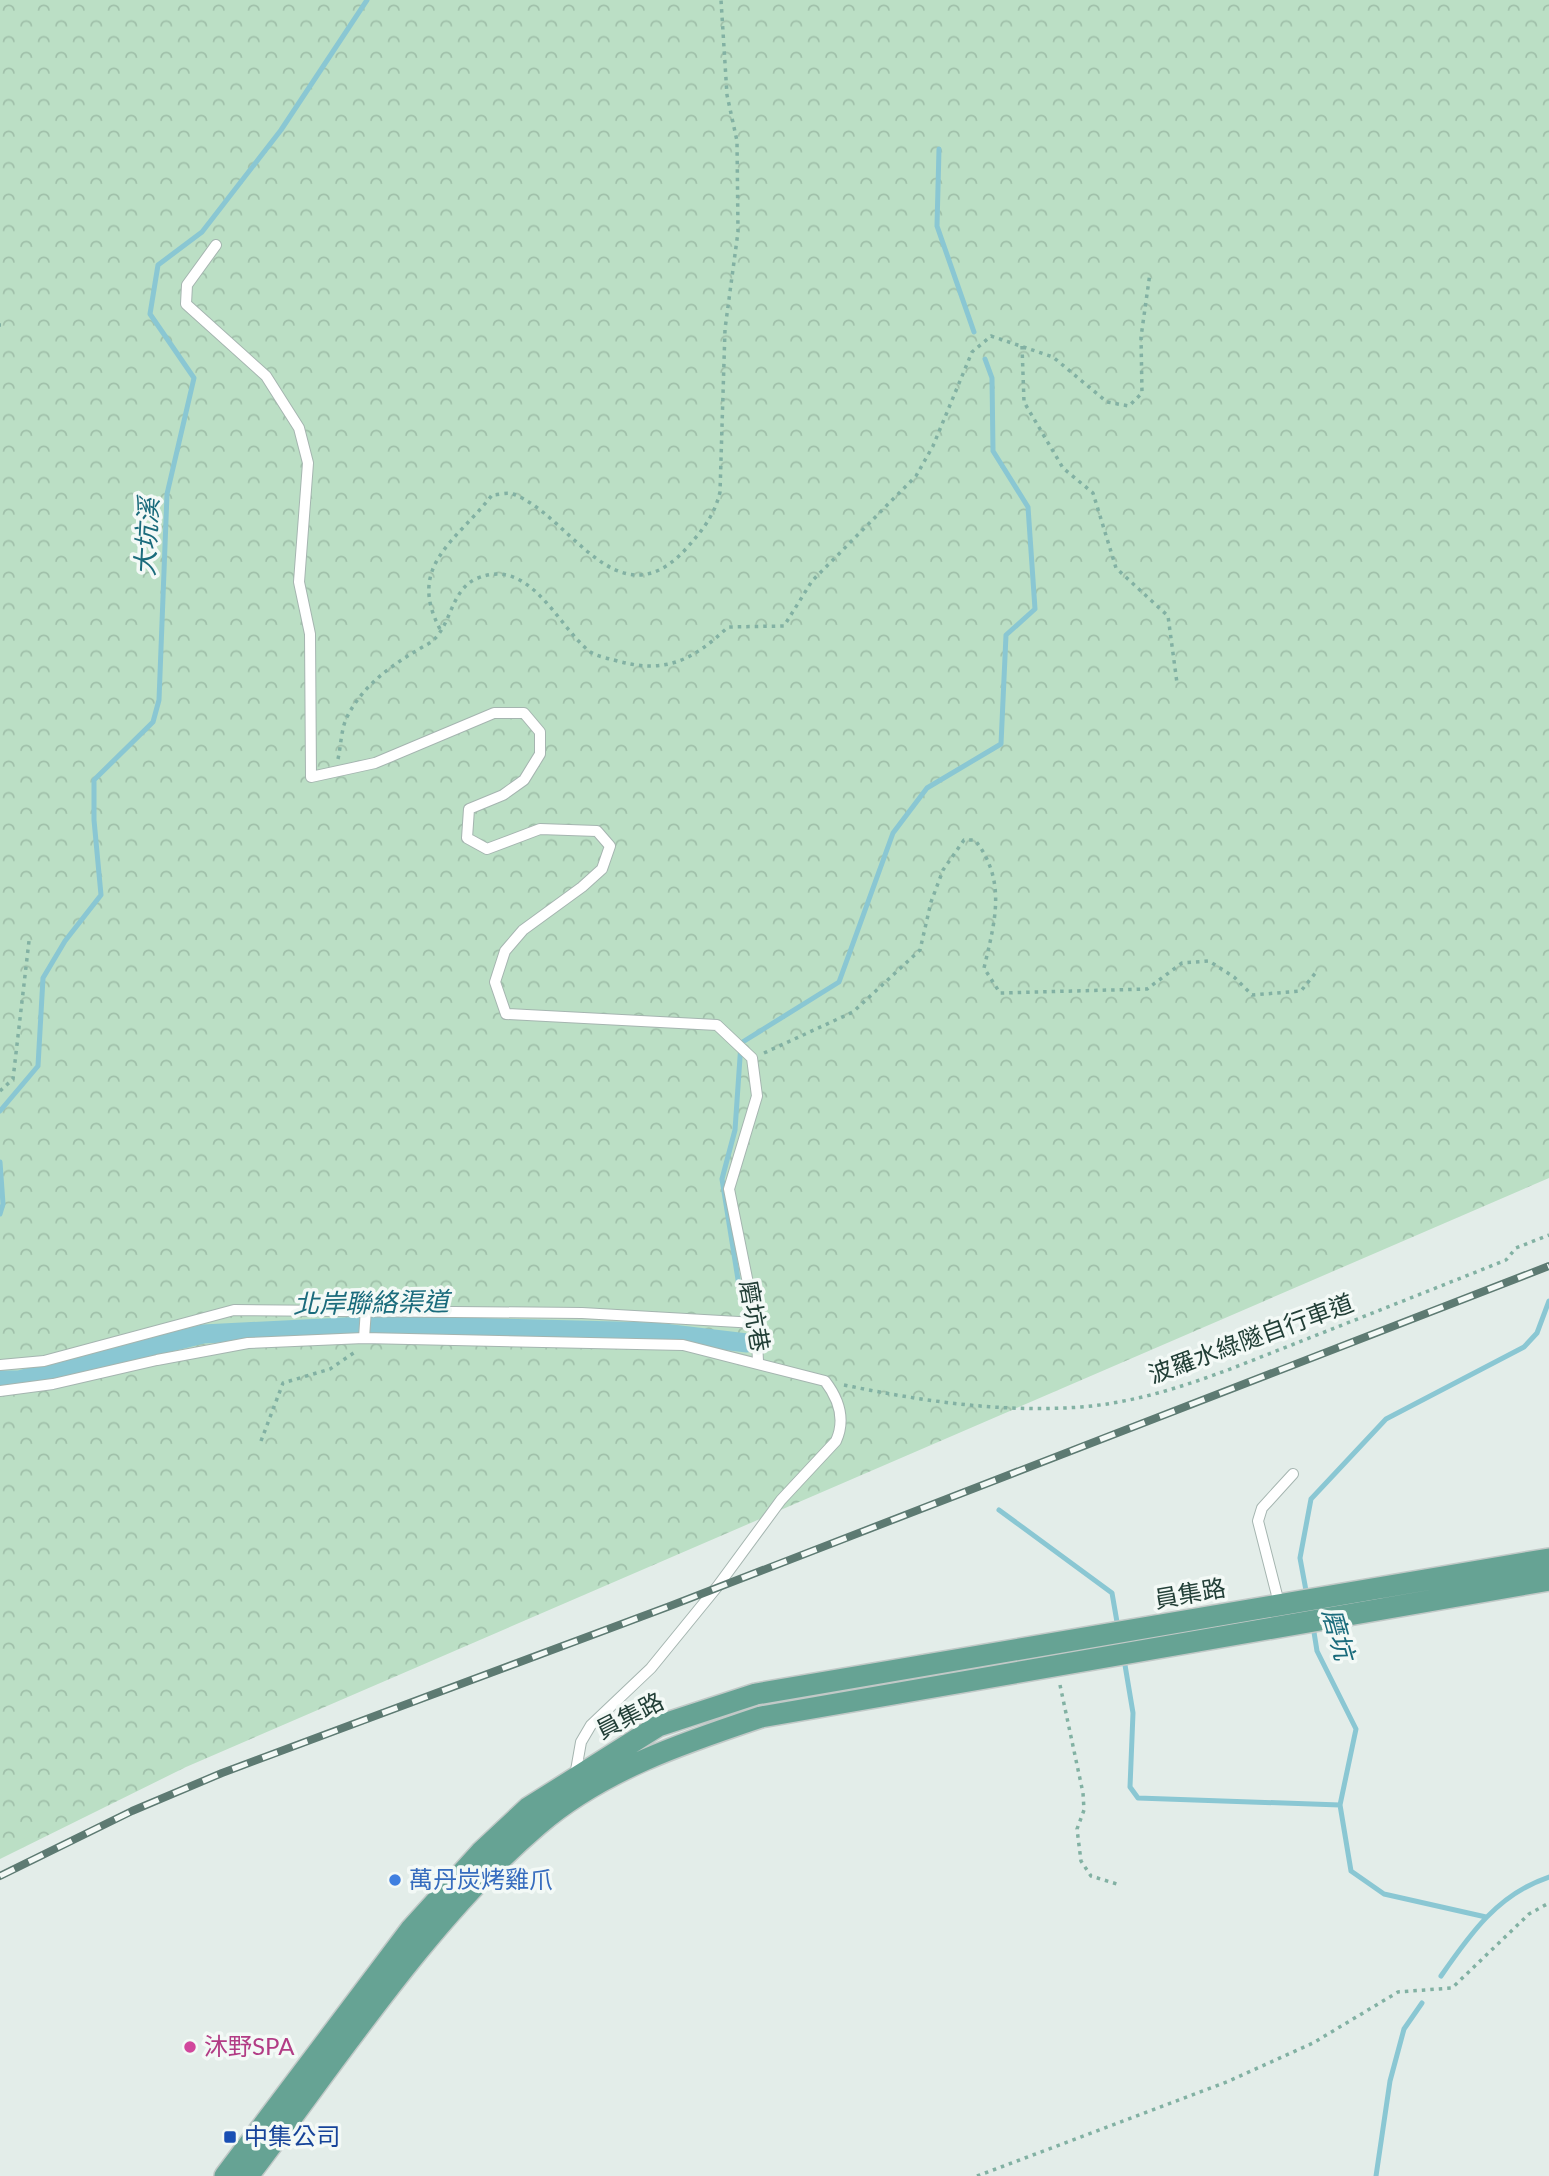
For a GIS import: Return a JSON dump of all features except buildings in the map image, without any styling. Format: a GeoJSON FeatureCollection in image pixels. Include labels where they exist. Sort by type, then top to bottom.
{"type":"FeatureCollection","features":[{"type":"Feature","properties":{"kind":"main road"},"geometry":{"type":"LineString","coordinates":[[1337,1606],[1549,1559]]}},
{"type":"Feature","properties":{"kind":"main road"},"geometry":{"type":"LineString","coordinates":[[1281,1615],[1549,1580]]}},
{"type":"Feature","properties":{"kind":"main road","name":"員集路"},"geometry":{"type":"LineString","coordinates":[[225,2176],[411,1929],[509,1825],[528,1808],[657,1726],[756,1694],[1281,1615]]}},
{"type":"Feature","properties":{"kind":"main road","name":"員集路"},"geometry":{"type":"LineString","coordinates":[[248,2176],[422,1947],[531,1832],[627,1768],[670,1748],[761,1717],[1056,1665],[1281,1615]]}},
{"type":"Feature","properties":{"kind":"lane"},"geometry":{"type":"LineString","coordinates":[[216,246],[187,285],[186,304],[266,376],[299,428],[308,463],[299,582],[310,634],[311,777],[375,763],[494,713],[524,713],[540,732],[540,754],[524,780],[503,795],[469,809],[467,838],[487,849],[540,829],[568,828],[597,831],[610,846],[602,869],[583,887],[523,930],[505,951],[495,982],[506,1014],[717,1025],[752,1058]]}},
{"type":"Feature","properties":{"kind":"lane","name":"磨坑巷"},"geometry":{"type":"LineString","coordinates":[[752,1058],[757,1096],[729,1189],[755,1323],[758,1361],[825,1381]]}},
{"type":"Feature","properties":{"kind":"lane"},"geometry":{"type":"LineString","coordinates":[[364,1338],[366,1309]]}},
{"type":"Feature","properties":{"kind":"lane"},"geometry":{"type":"LineString","coordinates":[[0,1366],[44,1361],[234,1310],[366,1309],[582,1313],[755,1323]]}},
{"type":"Feature","properties":{"kind":"lane"},"geometry":{"type":"LineString","coordinates":[[0,1391],[53,1384],[248,1343],[364,1338],[683,1345],[758,1361]]}},
{"type":"Feature","properties":{"kind":"lane"},"geometry":{"type":"LineString","coordinates":[[575,1777],[581,1742],[591,1725],[651,1668],[717,1587],[781,1500],[836,1441],[841,1431],[839,1406],[825,1381]]}},
{"type":"Feature","properties":{"kind":"lane"},"geometry":{"type":"LineString","coordinates":[[1281,1615],[1258,1521],[1262,1508],[1293,1474]]}},
{"type":"Feature","properties":{"kind":"path"},"geometry":{"type":"LineString","coordinates":[[440,629],[429,608],[427,590],[433,568],[453,536],[477,516],[492,495],[511,493],[541,511],[598,563],[641,575],[671,564],[714,514],[720,492],[725,329],[738,232],[737,141],[727,95],[721,0]]}},
{"type":"Feature","properties":{"kind":"path"},"geometry":{"type":"LineString","coordinates":[[336,771],[345,719],[365,690],[394,663],[435,640],[461,590],[476,578],[495,573],[519,580],[548,601],[568,630],[591,653],[634,666],[675,664],[702,651],[728,627],[784,626],[812,581],[916,476],[933,446],[972,352],[991,336],[1053,357],[1107,402],[1129,406],[1142,393],[1141,337],[1150,273]]}},
{"type":"Feature","properties":{"kind":"path"},"geometry":{"type":"LineString","coordinates":[[1022,346],[1024,402],[1063,468],[1093,493],[1116,568],[1168,616],[1177,683]]}},
{"type":"Feature","properties":{"kind":"path"},"geometry":{"type":"LineString","coordinates":[[752,1058],[853,1012],[920,950],[931,902],[943,870],[964,840],[975,840],[989,859],[998,911],[984,968],[1000,993],[1147,989],[1182,963],[1209,961],[1234,977],[1252,995],[1301,991],[1317,971]]}},
{"type":"Feature","properties":{"kind":"path"},"geometry":{"type":"LineString","coordinates":[[0,1091],[13,1079],[29,941]]}},
{"type":"Feature","properties":{"kind":"path","name":"波羅水綠隧自行車道"},"geometry":{"type":"LineString","coordinates":[[825,1381],[926,1402],[1023,1409],[1083,1407],[1145,1397],[1204,1379],[1507,1260],[1516,1248],[1549,1235]]}},
{"type":"Feature","properties":{"kind":"path"},"geometry":{"type":"LineString","coordinates":[[261,1441],[283,1383],[330,1369],[351,1357],[364,1338]]}},
{"type":"Feature","properties":{"kind":"path"},"geometry":{"type":"LineString","coordinates":[[1056,1665],[1083,1793],[1084,1810],[1077,1829],[1082,1861],[1091,1875],[1117,1884]]}},
{"type":"Feature","properties":{"kind":"path"},"geometry":{"type":"LineString","coordinates":[[977,2176],[1229,2081],[1313,2043],[1398,1992],[1452,1988],[1529,1914],[1549,1903]]}},
{"type":"Feature","properties":{"kind":"green space"},"geometry":{"type":"Polygon","coordinates":[[[0,0],[1549,0],[1549,1178],[186,1767],[0,1859],[0,0]]]}},
{"type":"Feature","properties":{"kind":"waterway","name":"大坑溪"},"geometry":{"type":"LineString","coordinates":[[0,1111],[38,1066],[43,978],[65,941],[101,895],[94,820],[94,780],[153,722],[159,700],[167,494],[194,378],[150,314],[158,265],[202,232],[281,130],[367,0]]}},
{"type":"Feature","properties":{"kind":"waterway"},"geometry":{"type":"LineString","coordinates":[[939,149],[937,226],[974,332]]}},
{"type":"Feature","properties":{"kind":"waterway"},"geometry":{"type":"LineString","coordinates":[[740,1292],[722,1179],[735,1130],[741,1043],[839,982],[893,833],[927,788],[1001,744],[1006,635],[1035,609],[1028,507],[993,451],[992,378],[985,359]]}},
{"type":"Feature","properties":{"kind":"waterway","name":"大坑溪"},"geometry":{"type":"LineString","coordinates":[[0,1162],[3,1204],[0,1214]]}},
{"type":"Feature","properties":{"kind":"waterway","name":"磨坑"},"geometry":{"type":"LineString","coordinates":[[1307,1596],[1300,1558],[1311,1499],[1386,1419],[1524,1347],[1537,1333],[1549,1301]]}},
{"type":"Feature","properties":{"kind":"waterway","name":"北岸聯絡渠道"},"geometry":{"type":"LineString","coordinates":[[0,1380],[19,1380],[203,1334],[383,1325],[655,1332],[747,1343]]}},
{"type":"Feature","properties":{"kind":"waterway"},"geometry":{"type":"LineString","coordinates":[[999,1510],[1112,1593],[1117,1622]]}},
{"type":"Feature","properties":{"kind":"waterway","name":"磨坑"},"geometry":{"type":"LineString","coordinates":[[1313,1626],[1317,1651],[1356,1729],[1340,1805],[1351,1871],[1384,1894],[1486,1917]]}},
{"type":"Feature","properties":{"kind":"waterway"},"geometry":{"type":"LineString","coordinates":[[1125,1665],[1133,1713],[1130,1787],[1138,1798],[1340,1805]]}},
{"type":"Feature","properties":{"kind":"waterway","name":"磨坑"},"geometry":{"type":"LineString","coordinates":[[1441,1976],[1474,1931],[1500,1905],[1531,1884],[1549,1877]]}},
{"type":"Feature","properties":{"kind":"waterway","name":"磨坑"},"geometry":{"type":"LineString","coordinates":[[1376,2176],[1390,2081],[1404,2029],[1422,2003]]}},
{"type":"Feature","properties":{"kind":"railway"},"geometry":{"type":"LineString","coordinates":[[0,1876],[132,1811],[222,1773],[670,1606],[1549,1266]]}},
{"type":"Feature","properties":{"kind":"place","name":"萬丹炭烤雞爪"},"geometry":{"type":"Point","coordinates":[395,1880]}},
{"type":"Feature","properties":{"kind":"place","name":"沐野SPA"},"geometry":{"type":"Point","coordinates":[190,2047]}},
{"type":"Feature","properties":{"kind":"place","name":"中集公司"},"geometry":{"type":"Point","coordinates":[230,2137]}}]}
